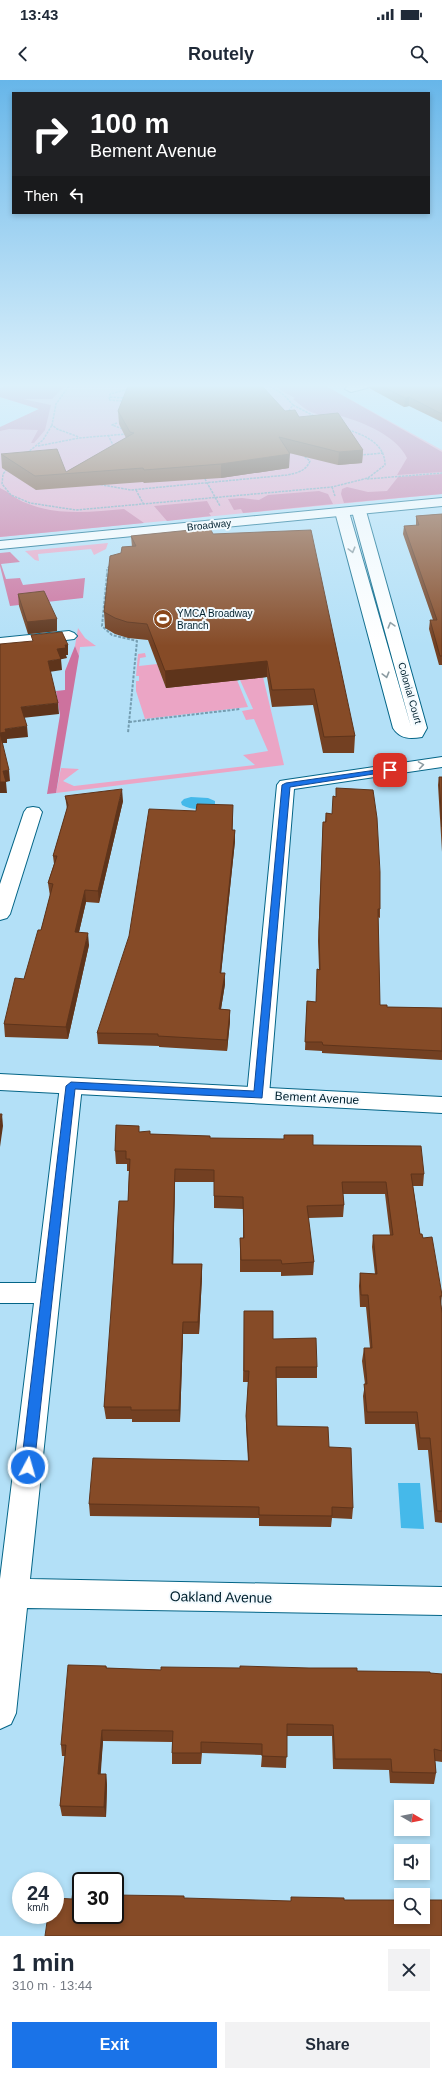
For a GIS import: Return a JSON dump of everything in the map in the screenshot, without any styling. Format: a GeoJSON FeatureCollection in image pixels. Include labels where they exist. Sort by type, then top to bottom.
{"type":"FeatureCollection","features":[{"type":"Feature","properties":{"kind":"street","name":"Broadway"},"geometry":{"type":"LineString","coordinates":[[0,545],[442,502]]}},
{"type":"Feature","properties":{"kind":"street","name":"Colonial Court"},"geometry":{"type":"LineString","coordinates":[[342,512],[401,728],[407,733],[416,733],[420,728],[358,510]]}},
{"type":"Feature","properties":{"kind":"street"},"geometry":{"type":"LineString","coordinates":[[0,643],[69,636]]}},
{"type":"Feature","properties":{"kind":"street"},"geometry":{"type":"LineString","coordinates":[[258,1095],[286,785],[442,762]]}},
{"type":"Feature","properties":{"kind":"street"},"geometry":{"type":"LineString","coordinates":[[0,914],[33,812]]}},
{"type":"Feature","properties":{"kind":"street","name":"Bement Avenue"},"geometry":{"type":"LineString","coordinates":[[0,1082],[442,1105]]}},
{"type":"Feature","properties":{"kind":"street"},"geometry":{"type":"LineString","coordinates":[[0,1713],[7,1593],[47,1293],[71,1086]]}},
{"type":"Feature","properties":{"kind":"street"},"geometry":{"type":"LineString","coordinates":[[0,1293],[47,1293]]}},
{"type":"Feature","properties":{"kind":"street","name":"Oakland Avenue"},"geometry":{"type":"LineString","coordinates":[[7,1593],[442,1601]]}},
{"type":"Feature","properties":{"kind":"path"},"geometry":{"type":"LineString","coordinates":[[4,473],[2,484],[11,495],[30,503],[76,510],[332,487],[364,479],[442,473]]}},
{"type":"Feature","properties":{"kind":"path"},"geometry":{"type":"LineString","coordinates":[[95,480],[96,483],[106,488],[136,489],[297,473]]}},
{"type":"Feature","properties":{"kind":"path"},"geometry":{"type":"LineString","coordinates":[[364,479],[375,473]]}},
{"type":"Feature","properties":{"kind":"path"},"geometry":{"type":"LineString","coordinates":[[205,479],[222,511]]}},
{"type":"Feature","properties":{"kind":"path"},"geometry":{"type":"LineString","coordinates":[[136,489],[144,505]]}},
{"type":"Feature","properties":{"kind":"path"},"geometry":{"type":"LineString","coordinates":[[113,563],[107,568],[102,626],[103,630],[111,635],[137,641],[128,733]]}},
{"type":"Feature","properties":{"kind":"path"},"geometry":{"type":"LineString","coordinates":[[129,722],[240,710]]}},
{"type":"Feature","properties":{"kind":"shaded area"},"geometry":{"type":"Polygon","coordinates":[[[0,473],[442,473],[442,494],[0,537],[0,473]]]}},
{"type":"Feature","properties":{"kind":"shaded area"},"geometry":{"type":"Polygon","coordinates":[[[398,473],[433,473],[397,475],[398,473]]]}},
{"type":"Feature","properties":{"kind":"shaded area"},"geometry":{"type":"Polygon","coordinates":[[[442,474],[442,494],[344,503],[341,494],[342,489],[347,487],[368,492],[387,491],[398,477],[442,474]]]}},
{"type":"Feature","properties":{"kind":"shaded area"},"geometry":{"type":"Polygon","coordinates":[[[0,488],[23,502],[50,510],[75,512],[124,509],[144,523],[0,537],[0,488]]]}},
{"type":"Feature","properties":{"kind":"shaded area"},"geometry":{"type":"Polygon","coordinates":[[[319,491],[328,494],[333,504],[243,513],[241,509],[234,510],[228,499],[242,498],[259,500],[268,495],[319,491]]]}},
{"type":"Feature","properties":{"kind":"shaded area"},"geometry":{"type":"Polygon","coordinates":[[[207,501],[213,512],[209,513],[211,516],[167,521],[154,506],[207,501]]]}},
{"type":"Feature","properties":{"kind":"shaded area"},"geometry":{"type":"Polygon","coordinates":[[[108,543],[106,549],[94,555],[91,549],[38,554],[39,561],[35,560],[25,551],[108,543]]]}},
{"type":"Feature","properties":{"kind":"shaded area"},"geometry":{"type":"Polygon","coordinates":[[[10,552],[20,562],[1,564],[6,579],[20,578],[23,585],[85,578],[83,598],[10,606],[0,566],[0,553],[10,552]]]}},
{"type":"Feature","properties":{"kind":"shaded area"},"geometry":{"type":"Polygon","coordinates":[[[78,628],[85,638],[96,646],[80,647],[79,656],[75,646],[78,628]]]}},
{"type":"Feature","properties":{"kind":"shaded area"},"geometry":{"type":"Polygon","coordinates":[[[75,646],[79,656],[56,793],[47,794],[60,715],[56,691],[65,690],[65,671],[75,646]]]}},
{"type":"Feature","properties":{"kind":"shaded area"},"geometry":{"type":"Polygon","coordinates":[[[145,653],[146,657],[140,658],[139,666],[157,664],[166,688],[237,680],[248,707],[145,719],[136,691],[136,681],[139,681],[139,676],[136,676],[138,654],[145,653]]]}},
{"type":"Feature","properties":{"kind":"shaded area"},"geometry":{"type":"Polygon","coordinates":[[[263,677],[284,765],[56,793],[61,768],[79,769],[63,781],[74,786],[255,765],[243,755],[268,751],[254,719],[246,720],[242,711],[253,709],[240,680],[263,677]]]}},
{"type":"Feature","properties":{"kind":"water"},"geometry":{"type":"Polygon","coordinates":[[[191,797],[208,798],[215,801],[215,806],[198,809],[182,805],[181,802],[184,799],[191,797]]]}},
{"type":"Feature","properties":{"kind":"water"},"geometry":{"type":"Polygon","coordinates":[[[398,1483],[420,1483],[424,1529],[401,1528],[398,1483]]]}},
{"type":"Feature","properties":{"kind":"building"},"geometry":{"type":"Polygon","coordinates":[[[30,473],[81,473],[35,476],[30,473]]]}},
{"type":"Feature","properties":{"kind":"building"},"geometry":{"type":"Polygon","coordinates":[[[442,514],[442,656],[440,656],[430,620],[437,620],[404,526],[419,525],[416,516],[442,514]]]}},
{"type":"Feature","properties":{"kind":"building"},"geometry":{"type":"Polygon","coordinates":[[[210,528],[213,534],[311,530],[355,736],[324,737],[314,689],[272,690],[267,661],[165,671],[147,624],[127,622],[104,612],[110,556],[121,553],[122,547],[136,546],[131,536],[210,528]]]}},
{"type":"Feature","properties":{"kind":"building"},"geometry":{"type":"Polygon","coordinates":[[[44,591],[57,619],[27,622],[18,594],[44,591]]]}},
{"type":"Feature","properties":{"kind":"building"},"geometry":{"type":"Polygon","coordinates":[[[62,632],[68,645],[65,645],[66,648],[57,649],[61,659],[48,661],[58,703],[21,707],[27,726],[5,729],[6,732],[0,733],[0,644],[33,641],[31,635],[62,632]]]}},
{"type":"Feature","properties":{"kind":"building"},"geometry":{"type":"Polygon","coordinates":[[[0,733],[9,770],[3,771],[6,782],[0,782],[0,733]]]}},
{"type":"Feature","properties":{"kind":"building"},"geometry":{"type":"Polygon","coordinates":[[[439,777],[442,777],[442,827],[439,777]]]}},
{"type":"Feature","properties":{"kind":"building"},"geometry":{"type":"Polygon","coordinates":[[[336,788],[373,790],[377,818],[380,872],[380,909],[378,909],[380,1005],[387,1005],[387,1007],[442,1008],[442,1051],[323,1045],[322,1042],[305,1042],[307,1001],[316,1002],[317,969],[320,970],[319,932],[323,822],[326,822],[326,813],[332,814],[333,796],[336,797],[336,788]]]}},
{"type":"Feature","properties":{"kind":"building"},"geometry":{"type":"Polygon","coordinates":[[[122,789],[98,891],[85,890],[75,932],[88,933],[66,1027],[4,1024],[15,978],[24,979],[38,930],[41,930],[53,884],[48,883],[57,856],[53,856],[68,805],[65,796],[122,789]]]}},
{"type":"Feature","properties":{"kind":"building"},"geometry":{"type":"Polygon","coordinates":[[[197,804],[233,805],[232,830],[235,830],[220,973],[225,973],[219,1009],[230,1010],[227,1040],[158,1036],[158,1034],[97,1033],[129,936],[149,809],[196,811],[197,804]]]}},
{"type":"Feature","properties":{"kind":"building"},"geometry":{"type":"Polygon","coordinates":[[[116,1125],[139,1126],[139,1132],[150,1131],[150,1134],[210,1136],[210,1138],[284,1139],[284,1135],[313,1135],[313,1145],[421,1146],[424,1174],[411,1174],[420,1234],[422,1234],[423,1238],[432,1237],[442,1295],[440,1296],[442,1313],[442,1511],[437,1511],[430,1438],[420,1438],[417,1412],[367,1412],[364,1384],[367,1384],[364,1348],[372,1348],[368,1295],[361,1295],[360,1273],[377,1274],[373,1235],[393,1235],[386,1182],[342,1182],[344,1205],[307,1206],[314,1262],[282,1264],[281,1260],[241,1260],[240,1238],[244,1238],[243,1197],[214,1196],[214,1170],[175,1169],[172,1264],[202,1264],[198,1322],[183,1322],[179,1410],[131,1410],[131,1407],[104,1407],[119,1201],[128,1201],[130,1159],[126,1159],[126,1151],[115,1151],[116,1125]]]}},
{"type":"Feature","properties":{"kind":"building"},"geometry":{"type":"Polygon","coordinates":[[[244,1311],[273,1311],[273,1339],[316,1338],[317,1367],[276,1367],[277,1426],[328,1427],[329,1447],[351,1448],[353,1508],[332,1507],[332,1516],[259,1515],[259,1507],[89,1504],[93,1458],[249,1461],[246,1416],[249,1371],[244,1371],[244,1311]]]}},
{"type":"Feature","properties":{"kind":"building"},"geometry":{"type":"Polygon","coordinates":[[[68,1665],[161,1670],[161,1667],[240,1668],[240,1666],[357,1668],[357,1671],[430,1672],[442,1674],[442,1751],[434,1749],[436,1773],[392,1772],[391,1759],[335,1759],[333,1725],[287,1724],[287,1757],[262,1756],[262,1744],[201,1742],[201,1753],[172,1753],[173,1731],[102,1730],[98,1774],[106,1774],[104,1807],[60,1806],[66,1745],[61,1745],[68,1665]]]}},
{"type":"Feature","properties":{"kind":"building"},"geometry":{"type":"Polygon","coordinates":[[[124,1895],[184,1896],[184,1898],[291,1901],[291,1897],[344,1898],[344,1900],[394,1900],[394,1924],[430,1924],[430,1900],[442,1900],[442,1936],[45,1936],[47,1924],[64,1924],[64,1899],[72,1899],[72,1924],[124,1924],[124,1895]]]}},
{"type":"Feature","properties":{"kind":"place","name":"YMCA Broadway Branch"},"geometry":{"type":"Point","coordinates":[163,619]}},
{"type":"Feature","properties":{"kind":"route"},"geometry":{"type":"LineString","coordinates":[[28,1467],[71,1086],[258,1095],[286,785],[390,770]]}}]}
